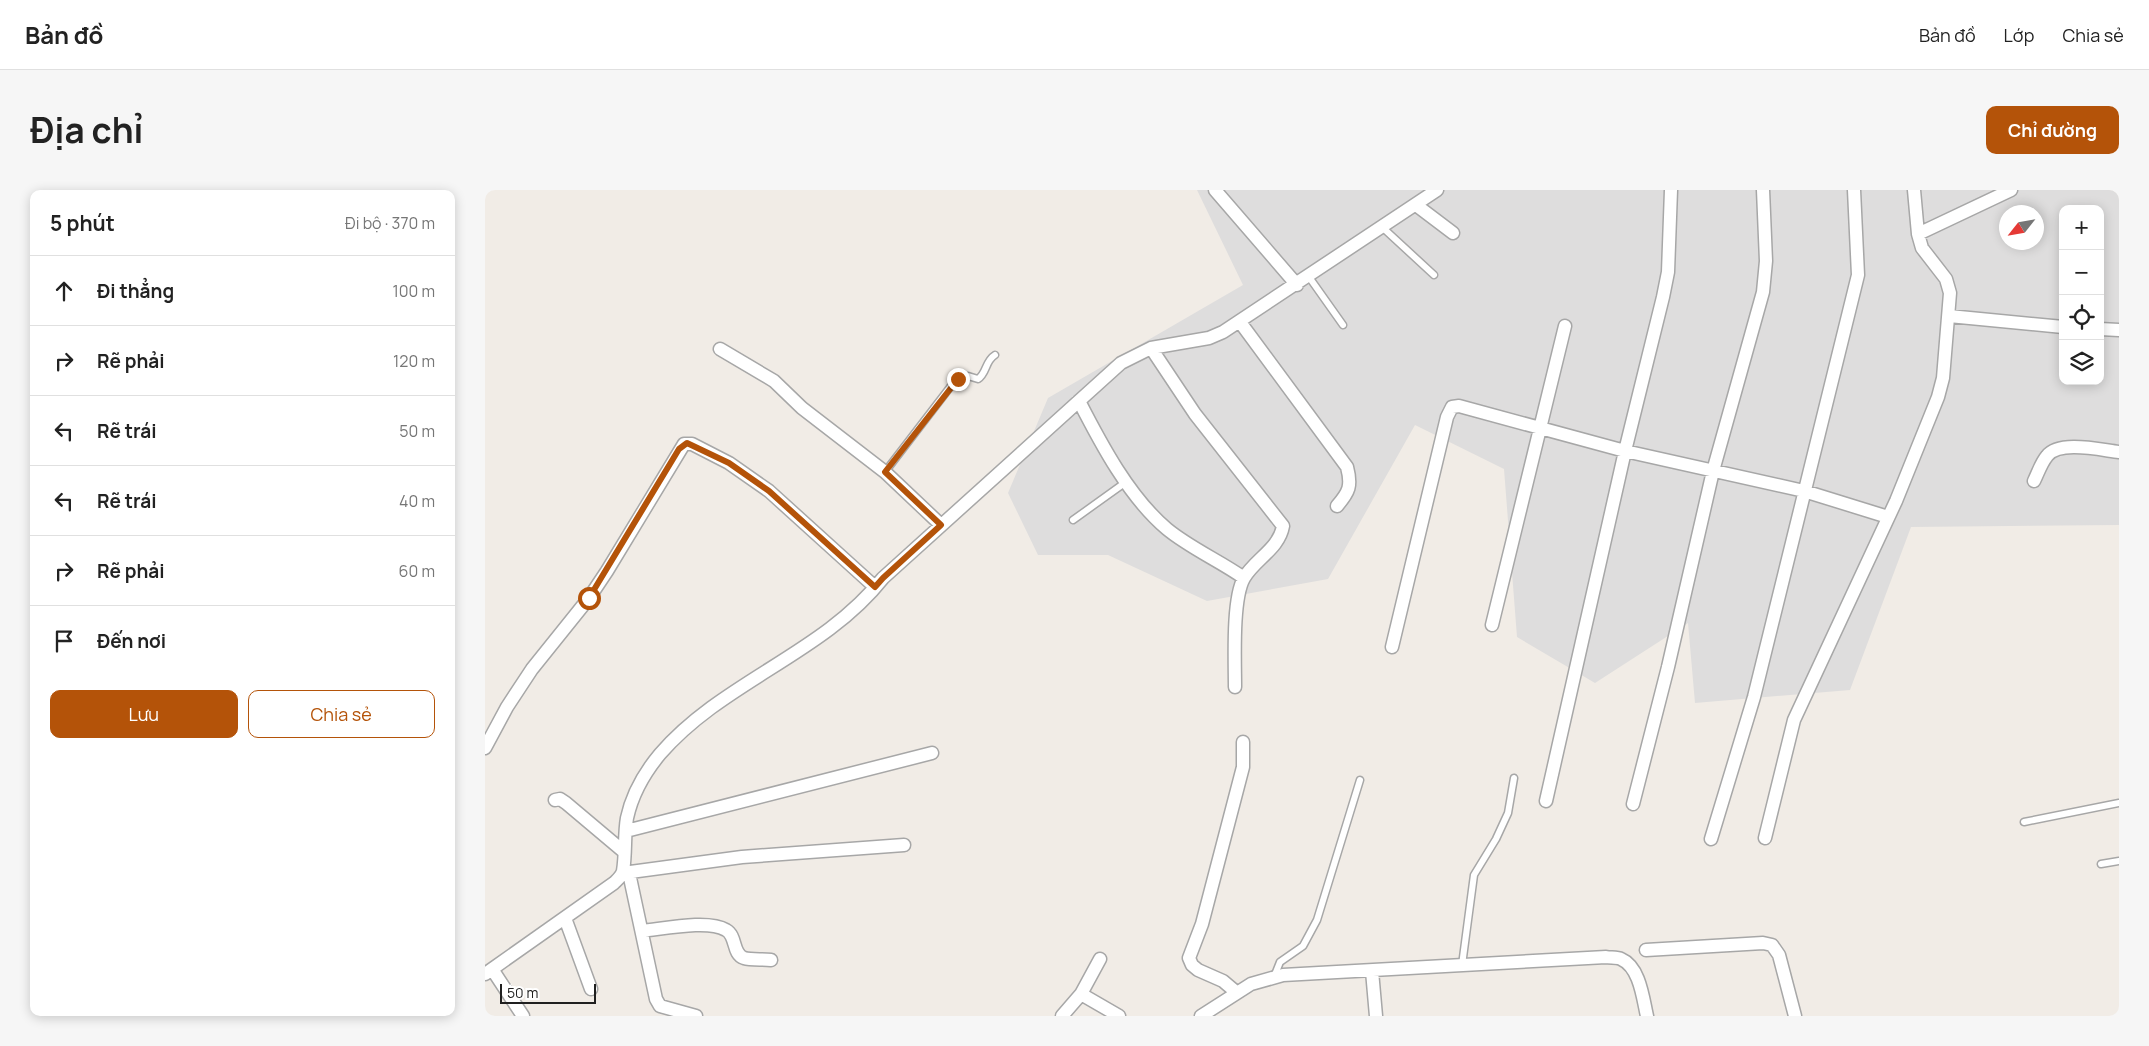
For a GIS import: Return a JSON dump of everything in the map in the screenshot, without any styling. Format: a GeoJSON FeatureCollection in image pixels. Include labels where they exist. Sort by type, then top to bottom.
{"type":"FeatureCollection","features":[{"type":"Feature","properties":{"kind":"street"},"geometry":{"type":"LineString","coordinates":[[1215,190],[1297,285]]}},
{"type":"Feature","properties":{"kind":"street"},"geometry":{"type":"LineString","coordinates":[[696,1016],[660,1006],[656,998],[642,931],[626,873],[623,851],[630,809],[643,779],[660,755],[675,739],[723,698],[795,653],[843,620],[867,598],[883,578],[1121,363],[1151,348],[1209,338],[1240,322],[1437,190]]}},
{"type":"Feature","properties":{"kind":"street"},"geometry":{"type":"LineString","coordinates":[[1546,800],[1625,451],[1663,297],[1668,272],[1671,190]]}},
{"type":"Feature","properties":{"kind":"street"},"geometry":{"type":"LineString","coordinates":[[1633,804],[1668,667],[1713,471],[1765,280],[1763,190]]}},
{"type":"Feature","properties":{"kind":"street"},"geometry":{"type":"LineString","coordinates":[[1711,839],[1755,697],[1858,275],[1854,190]]}},
{"type":"Feature","properties":{"kind":"street"},"geometry":{"type":"LineString","coordinates":[[1765,838],[1794,720],[1888,516],[1938,397],[1943,378],[1950,293],[1946,279],[1930,262],[1922,248],[1918,234],[1914,190]]}},
{"type":"Feature","properties":{"kind":"street"},"geometry":{"type":"LineString","coordinates":[[1918,234],[2011,190]]}},
{"type":"Feature","properties":{"kind":"street"},"geometry":{"type":"LineString","coordinates":[[1416,204],[1453,232]]}},
{"type":"Feature","properties":{"kind":"street"},"geometry":{"type":"LineString","coordinates":[[1949,316],[2059,327]]}},
{"type":"Feature","properties":{"kind":"street"},"geometry":{"type":"LineString","coordinates":[[1240,322],[1347,467],[1351,482],[1350,491],[1337,506]]}},
{"type":"Feature","properties":{"kind":"street"},"geometry":{"type":"LineString","coordinates":[[1492,625],[1538,428],[1565,326]]}},
{"type":"Feature","properties":{"kind":"street"},"geometry":{"type":"LineString","coordinates":[[2104,329],[2119,330]]}},
{"type":"Feature","properties":{"kind":"street"},"geometry":{"type":"LineString","coordinates":[[1151,348],[1195,414],[1283,526],[1281,537],[1244,578],[1237,618],[1235,687]]}},
{"type":"Feature","properties":{"kind":"street"},"geometry":{"type":"LineString","coordinates":[[720,349],[765,374],[802,408],[885,472],[941,525]]}},
{"type":"Feature","properties":{"kind":"street"},"geometry":{"type":"LineString","coordinates":[[1079,401],[1106,452],[1126,482],[1167,529],[1244,578]]}},
{"type":"Feature","properties":{"kind":"street"},"geometry":{"type":"LineString","coordinates":[[1392,647],[1447,417],[1452,407],[1459,406],[1625,451],[1804,491],[1888,516]]}},
{"type":"Feature","properties":{"kind":"street"},"geometry":{"type":"LineString","coordinates":[[485,748],[507,707],[532,669],[589,598],[607,571],[684,444],[693,444],[749,476],[798,516],[875,587]]}},
{"type":"Feature","properties":{"kind":"street"},"geometry":{"type":"LineString","coordinates":[[2034,481],[2047,455],[2055,450],[2064,447],[2119,452]]}},
{"type":"Feature","properties":{"kind":"street"},"geometry":{"type":"LineString","coordinates":[[1237,992],[1223,981],[1197,970],[1189,958],[1202,924],[1243,767],[1243,742]]}},
{"type":"Feature","properties":{"kind":"street"},"geometry":{"type":"LineString","coordinates":[[626,831],[931,752]]}},
{"type":"Feature","properties":{"kind":"street"},"geometry":{"type":"LineString","coordinates":[[555,800],[560,799],[566,803],[623,851]]}},
{"type":"Feature","properties":{"kind":"street"},"geometry":{"type":"LineString","coordinates":[[523,1016],[489,972],[626,873],[742,857],[903,845]]}},
{"type":"Feature","properties":{"kind":"street"},"geometry":{"type":"LineString","coordinates":[[565,918],[591,989]]}},
{"type":"Feature","properties":{"kind":"street"},"geometry":{"type":"LineString","coordinates":[[642,931],[692,926],[721,927],[728,931],[733,938],[738,954],[743,958],[771,960]]}},
{"type":"Feature","properties":{"kind":"street"},"geometry":{"type":"LineString","coordinates":[[1646,950],[1763,943],[1772,945],[1779,955],[1795,1016]]}},
{"type":"Feature","properties":{"kind":"street"},"geometry":{"type":"LineString","coordinates":[[1201,1016],[1237,992],[1274,977],[1606,957],[1621,959],[1629,965],[1639,984],[1647,1016]]}},
{"type":"Feature","properties":{"kind":"street"},"geometry":{"type":"LineString","coordinates":[[1062,1016],[1081,994],[1100,959]]}},
{"type":"Feature","properties":{"kind":"street"},"geometry":{"type":"LineString","coordinates":[[1372,971],[1376,1016]]}},
{"type":"Feature","properties":{"kind":"street"},"geometry":{"type":"LineString","coordinates":[[1081,994],[1119,1016]]}},
{"type":"Feature","properties":{"kind":"lane"},"geometry":{"type":"LineString","coordinates":[[1382,227],[1434,275]]}},
{"type":"Feature","properties":{"kind":"lane"},"geometry":{"type":"LineString","coordinates":[[1309,277],[1343,325]]}},
{"type":"Feature","properties":{"kind":"lane"},"geometry":{"type":"LineString","coordinates":[[885,472],[951,386],[958,379],[968,376],[978,379],[983,376],[990,358],[995,355]]}},
{"type":"Feature","properties":{"kind":"lane"},"geometry":{"type":"LineString","coordinates":[[1073,520],[1126,482]]}},
{"type":"Feature","properties":{"kind":"lane"},"geometry":{"type":"LineString","coordinates":[[1463,965],[1474,875],[1495,840],[1508,813],[1514,778]]}},
{"type":"Feature","properties":{"kind":"lane"},"geometry":{"type":"LineString","coordinates":[[1274,977],[1281,962],[1303,946],[1317,920],[1360,780]]}},
{"type":"Feature","properties":{"kind":"lane"},"geometry":{"type":"LineString","coordinates":[[2024,822],[2119,803]]}},
{"type":"Feature","properties":{"kind":"lane"},"geometry":{"type":"LineString","coordinates":[[2101,864],[2119,861]]}},
{"type":"Feature","properties":{"kind":"shaded area"},"geometry":{"type":"Polygon","coordinates":[[[1197,190],[2119,190],[2119,525],[1911,527],[1850,690],[1695,703],[1688,623],[1595,683],[1517,637],[1504,469],[1415,425],[1328,579],[1207,601],[1108,555],[1038,555],[1008,493],[1048,398],[1243,285],[1197,190]]]}},
{"type":"Feature","properties":{"kind":"route"},"geometry":{"type":"LineString","coordinates":[[589,598],[679,449],[687,443],[693,444],[729,463],[769,491],[875,587],[941,525],[885,472],[958,379]]}}]}
